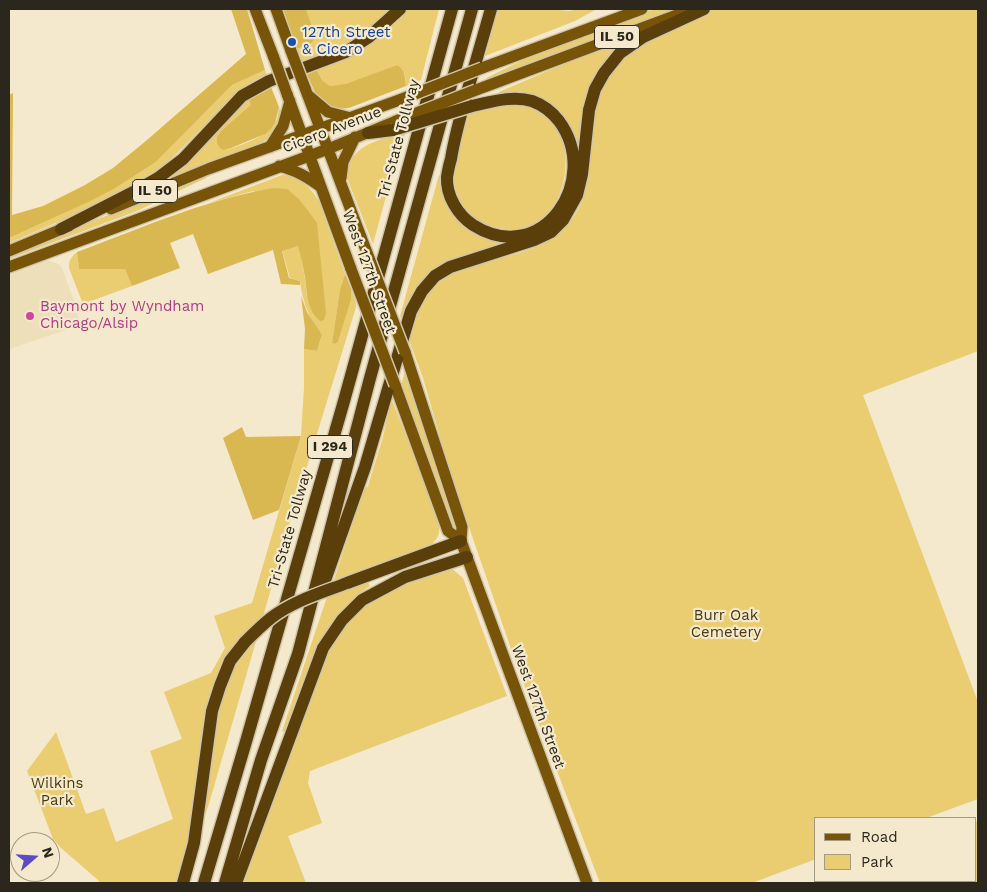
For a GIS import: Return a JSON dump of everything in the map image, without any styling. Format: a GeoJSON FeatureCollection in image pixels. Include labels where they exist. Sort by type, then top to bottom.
{"type":"FeatureCollection","features":[{"type":"Feature","properties":{"kind":"highway"},"geometry":{"type":"LineString","coordinates":[[61,229],[158,178],[183,159],[242,96],[269,81],[346,52],[369,37],[400,9]]}},
{"type":"Feature","properties":{"kind":"highway","name":"Tri-State Tollway"},"geometry":{"type":"LineString","coordinates":[[204,883],[338,420],[452,9]]}},
{"type":"Feature","properties":{"kind":"highway","name":"I 294"},"geometry":{"type":"LineString","coordinates":[[225,883],[261,760],[298,654],[369,382],[472,9]]}},
{"type":"Feature","properties":{"kind":"highway"},"geometry":{"type":"LineString","coordinates":[[368,133],[394,126],[472,106],[506,99],[530,101],[550,111],[566,131],[572,145],[572,182],[565,202],[554,217],[541,228],[524,235],[509,237],[496,235],[481,230],[468,222],[450,199],[447,178],[456,132],[491,9]]}},
{"type":"Feature","properties":{"kind":"highway"},"geometry":{"type":"LineString","coordinates":[[298,654],[365,467],[411,312],[422,291],[435,276],[460,262],[534,240],[557,226],[563,220],[577,195],[582,174],[589,110],[595,89],[604,73],[620,53],[643,37],[704,9]]}},
{"type":"Feature","properties":{"kind":"highway"},"geometry":{"type":"LineString","coordinates":[[183,883],[194,843],[212,711],[230,661],[245,642],[271,618],[309,597],[461,541]]}},
{"type":"Feature","properties":{"kind":"highway"},"geometry":{"type":"LineString","coordinates":[[236,883],[323,648],[342,620],[362,600],[405,577],[467,557]]}},
{"type":"Feature","properties":{"kind":"main road","name":"West 127th Street"},"geometry":{"type":"LineString","coordinates":[[255,9],[448,531],[461,541]]}},
{"type":"Feature","properties":{"kind":"main road","name":"West 127th Street"},"geometry":{"type":"LineString","coordinates":[[276,9],[405,352],[462,527],[461,541],[587,883]]}},
{"type":"Feature","properties":{"kind":"main road","name":"Cicero Avenue"},"geometry":{"type":"LineString","coordinates":[[9,251],[208,169],[351,118],[642,9]]}},
{"type":"Feature","properties":{"kind":"main road","name":"Cicero Avenue"},"geometry":{"type":"LineString","coordinates":[[394,126],[476,90],[694,9]]}},
{"type":"Feature","properties":{"kind":"main road"},"geometry":{"type":"LineString","coordinates":[[306,92],[328,112],[351,118]]}},
{"type":"Feature","properties":{"kind":"main road"},"geometry":{"type":"LineString","coordinates":[[270,147],[283,126],[289,98]]}},
{"type":"Feature","properties":{"kind":"main road","name":"Cicero Avenue"},"geometry":{"type":"LineString","coordinates":[[9,267],[368,133]]}},
{"type":"Feature","properties":{"kind":"main road"},"geometry":{"type":"LineString","coordinates":[[340,182],[342,162],[356,138]]}},
{"type":"Feature","properties":{"kind":"main road"},"geometry":{"type":"LineString","coordinates":[[279,166],[296,171],[321,187]]}},
{"type":"Feature","properties":{"kind":"shaded area"},"geometry":{"type":"Polygon","coordinates":[[[231,9],[247,9],[265,70],[232,85],[156,162],[114,189],[91,201],[9,238],[9,95],[13,93],[12,215],[43,206],[85,185],[113,168],[246,54],[231,9]]]}},
{"type":"Feature","properties":{"kind":"shaded area"},"geometry":{"type":"Polygon","coordinates":[[[281,9],[306,9],[315,39],[311,43],[297,49],[281,9]]]}},
{"type":"Feature","properties":{"kind":"shaded area"},"geometry":{"type":"Polygon","coordinates":[[[397,65],[403,71],[406,86],[349,108],[337,109],[326,105],[317,97],[306,72],[316,69],[322,80],[330,86],[346,84],[397,65]]]}},
{"type":"Feature","properties":{"kind":"shaded area"},"geometry":{"type":"Polygon","coordinates":[[[271,87],[279,107],[275,123],[271,129],[265,134],[231,148],[224,150],[220,148],[217,143],[217,137],[222,130],[251,105],[249,100],[271,87]]]}},
{"type":"Feature","properties":{"kind":"shaded area"},"geometry":{"type":"Polygon","coordinates":[[[274,188],[287,189],[299,199],[317,223],[326,313],[324,320],[320,321],[312,312],[298,246],[282,251],[289,278],[300,281],[300,285],[281,284],[273,250],[208,274],[193,234],[170,243],[180,268],[132,286],[125,269],[79,269],[77,252],[199,207],[224,199],[274,188]]]}},
{"type":"Feature","properties":{"kind":"shaded area"},"geometry":{"type":"Polygon","coordinates":[[[42,260],[58,264],[62,268],[76,307],[80,325],[10,349],[9,361],[9,273],[42,260]]]}},
{"type":"Feature","properties":{"kind":"shaded area"},"geometry":{"type":"Polygon","coordinates":[[[345,274],[351,288],[351,300],[338,342],[335,344],[332,343],[340,289],[345,274]]]}},
{"type":"Feature","properties":{"kind":"shaded area"},"geometry":{"type":"Polygon","coordinates":[[[301,296],[307,312],[322,335],[317,351],[304,349],[305,329],[301,296]]]}},
{"type":"Feature","properties":{"kind":"shaded area"},"geometry":{"type":"Polygon","coordinates":[[[242,427],[246,437],[301,436],[279,510],[253,520],[223,438],[242,427]]]}},
{"type":"Feature","properties":{"kind":"green space"},"geometry":{"type":"Polygon","coordinates":[[[306,9],[392,9],[359,38],[302,62],[297,49],[311,43],[313,28],[306,9]]]}},
{"type":"Feature","properties":{"kind":"green space"},"geometry":{"type":"Polygon","coordinates":[[[405,9],[439,9],[421,80],[406,86],[405,75],[397,65],[346,85],[330,86],[322,80],[316,69],[405,9]]]}},
{"type":"Feature","properties":{"kind":"green space"},"geometry":{"type":"Polygon","coordinates":[[[498,9],[570,11],[576,9],[597,9],[575,21],[485,56],[498,9]]]}},
{"type":"Feature","properties":{"kind":"green space"},"geometry":{"type":"Polygon","coordinates":[[[655,9],[678,9],[487,80],[486,78],[560,42],[655,9]]]}},
{"type":"Feature","properties":{"kind":"green space","name":"Burr Oak Cemetery"},"geometry":{"type":"Polygon","coordinates":[[[715,9],[978,9],[978,351],[863,395],[978,702],[978,799],[929,817],[814,817],[814,860],[752,883],[600,883],[518,669],[451,475],[423,378],[407,335],[422,300],[446,277],[472,266],[532,249],[559,233],[570,222],[581,205],[584,196],[594,121],[604,87],[615,70],[628,56],[661,33],[715,9]]]}},
{"type":"Feature","properties":{"kind":"green space"},"geometry":{"type":"Polygon","coordinates":[[[638,32],[613,55],[578,155],[569,125],[557,110],[522,93],[499,94],[499,92],[638,32]]]}},
{"type":"Feature","properties":{"kind":"green space"},"geometry":{"type":"Polygon","coordinates":[[[265,70],[267,75],[255,80],[233,97],[163,167],[123,194],[9,243],[9,238],[91,201],[114,189],[156,162],[232,85],[265,70]]]}},
{"type":"Feature","properties":{"kind":"green space"},"geometry":{"type":"Polygon","coordinates":[[[270,85],[252,105],[222,130],[225,150],[245,144],[271,128],[277,120],[279,107],[280,123],[268,138],[257,146],[154,187],[237,107],[270,85]]]}},
{"type":"Feature","properties":{"kind":"green space"},"geometry":{"type":"Polygon","coordinates":[[[520,103],[546,115],[553,122],[560,135],[564,150],[565,166],[563,183],[558,198],[550,211],[538,221],[522,228],[498,228],[480,221],[462,204],[454,181],[456,163],[467,114],[477,110],[520,103]]]}},
{"type":"Feature","properties":{"kind":"green space"},"geometry":{"type":"Polygon","coordinates":[[[406,132],[399,149],[373,244],[349,183],[348,171],[351,161],[365,147],[374,142],[406,132]]]}},
{"type":"Feature","properties":{"kind":"green space","name":"Wilkins Park"},"geometry":{"type":"Polygon","coordinates":[[[282,175],[294,177],[304,183],[319,201],[345,274],[340,289],[332,343],[338,342],[351,300],[351,288],[356,307],[288,528],[263,617],[222,666],[210,694],[205,711],[191,828],[178,883],[100,883],[60,847],[60,832],[50,832],[27,771],[56,732],[86,814],[104,808],[116,842],[173,819],[150,751],[182,739],[164,692],[211,673],[225,648],[214,616],[252,603],[301,436],[304,349],[317,351],[322,336],[307,310],[300,281],[290,278],[282,250],[299,246],[307,297],[317,223],[253,191],[209,203],[282,175]]]}},
{"type":"Feature","properties":{"kind":"green space"},"geometry":{"type":"Polygon","coordinates":[[[439,175],[442,177],[459,213],[470,229],[484,236],[511,241],[458,259],[402,321],[400,316],[439,175]]]}},
{"type":"Feature","properties":{"kind":"green space"},"geometry":{"type":"Polygon","coordinates":[[[205,177],[137,211],[9,259],[9,254],[205,177]]]}},
{"type":"Feature","properties":{"kind":"green space"},"geometry":{"type":"Polygon","coordinates":[[[77,252],[79,269],[125,269],[132,286],[83,304],[69,268],[73,255],[77,252]]]}},
{"type":"Feature","properties":{"kind":"green space"},"geometry":{"type":"Polygon","coordinates":[[[405,372],[459,529],[455,531],[401,385],[405,372]]]}},
{"type":"Feature","properties":{"kind":"green space"},"geometry":{"type":"Polygon","coordinates":[[[389,393],[438,520],[438,534],[430,546],[333,583],[364,489],[368,486],[383,437],[388,413],[389,393]]]}},
{"type":"Feature","properties":{"kind":"green space"},"geometry":{"type":"Polygon","coordinates":[[[451,568],[463,578],[507,696],[310,771],[308,783],[322,823],[288,836],[306,883],[244,883],[325,654],[338,632],[372,598],[392,587],[451,568]]]}},
{"type":"Feature","properties":{"kind":"green space"},"geometry":{"type":"Polygon","coordinates":[[[367,581],[370,586],[351,600],[327,632],[303,680],[285,732],[282,731],[327,597],[367,581]]]}},
{"type":"Feature","properties":{"kind":"green space"},"geometry":{"type":"Polygon","coordinates":[[[257,638],[208,807],[203,816],[216,713],[228,679],[257,638]]]}},
{"type":"Feature","properties":{"kind":"green space"},"geometry":{"type":"Polygon","coordinates":[[[977,822],[978,883],[931,883],[977,882],[977,822]]]}},
{"type":"Feature","properties":{"kind":"place","name":"127th Street & Cicero"},"geometry":{"type":"Point","coordinates":[292,42]}},
{"type":"Feature","properties":{"kind":"place","name":"Baymont by Wyndham Chicago/Alsip"},"geometry":{"type":"Point","coordinates":[30,316]}}]}
